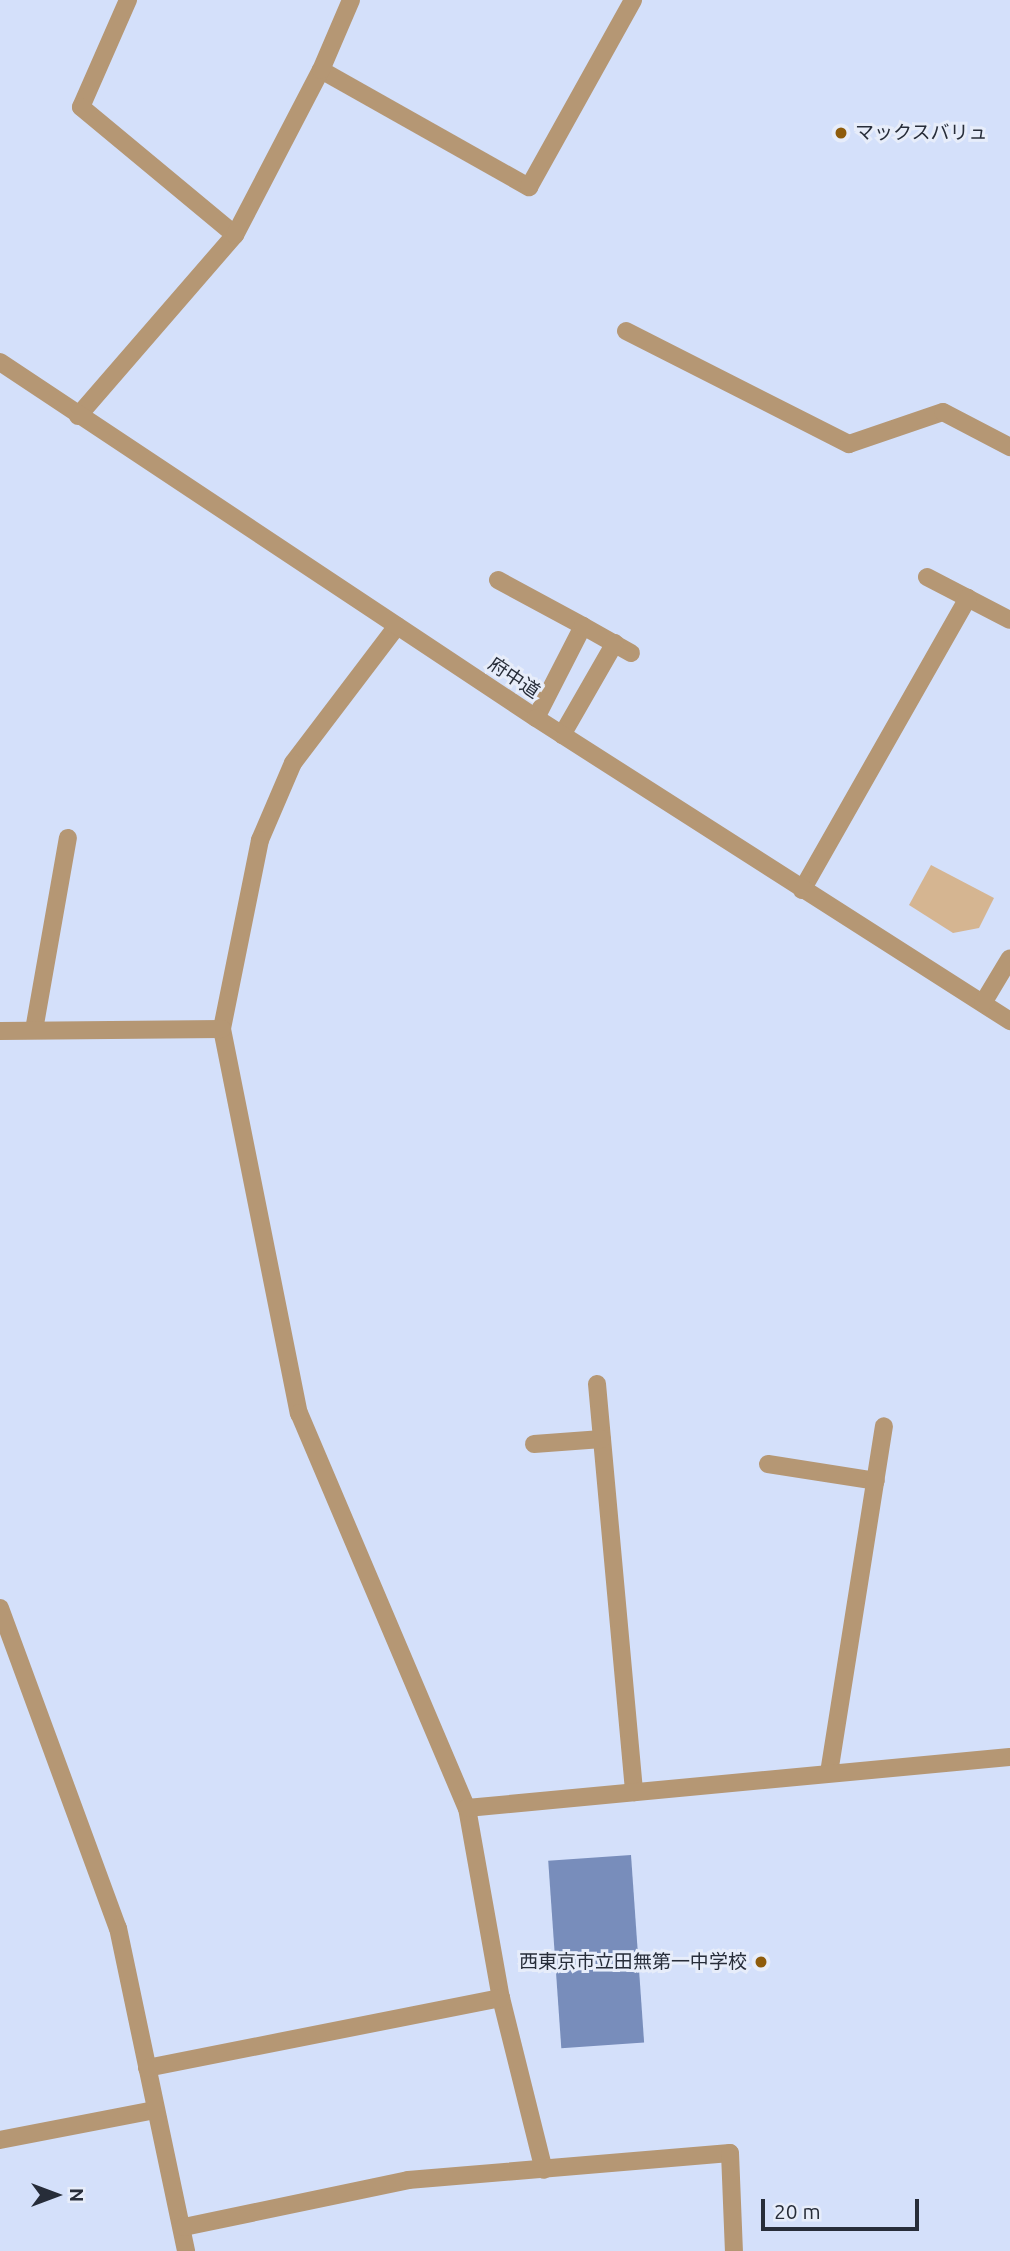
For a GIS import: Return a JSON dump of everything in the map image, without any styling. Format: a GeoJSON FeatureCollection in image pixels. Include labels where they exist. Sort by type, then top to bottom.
{"type":"FeatureCollection","features":[{"type":"Feature","properties":{"kind":"street"},"geometry":{"type":"LineString","coordinates":[[128,0],[81,107],[236,234]]}},
{"type":"Feature","properties":{"kind":"street"},"geometry":{"type":"LineString","coordinates":[[78,416],[236,234],[321,70],[351,0]]}},
{"type":"Feature","properties":{"kind":"street"},"geometry":{"type":"LineString","coordinates":[[321,70],[529,187],[633,0]]}},
{"type":"Feature","properties":{"kind":"street"},"geometry":{"type":"LineString","coordinates":[[626,331],[849,444],[943,412],[1010,447]]}},
{"type":"Feature","properties":{"kind":"street","name":"府中道"},"geometry":{"type":"LineString","coordinates":[[0,362],[536,718],[1010,1021]]}},
{"type":"Feature","properties":{"kind":"street"},"geometry":{"type":"LineString","coordinates":[[927,577],[1010,621]]}},
{"type":"Feature","properties":{"kind":"street"},"geometry":{"type":"LineString","coordinates":[[498,580],[631,653]]}},
{"type":"Feature","properties":{"kind":"street"},"geometry":{"type":"LineString","coordinates":[[802,890],[968,598]]}},
{"type":"Feature","properties":{"kind":"street"},"geometry":{"type":"LineString","coordinates":[[397,626],[293,763],[260,840],[222,1029],[299,1413],[467,1808],[501,1998],[544,2170]]}},
{"type":"Feature","properties":{"kind":"street"},"geometry":{"type":"LineString","coordinates":[[536,718],[583,626]]}},
{"type":"Feature","properties":{"kind":"street"},"geometry":{"type":"LineString","coordinates":[[562,734],[615,643]]}},
{"type":"Feature","properties":{"kind":"street"},"geometry":{"type":"LineString","coordinates":[[34,1030],[68,838]]}},
{"type":"Feature","properties":{"kind":"street"},"geometry":{"type":"LineString","coordinates":[[983,1003],[1010,958]]}},
{"type":"Feature","properties":{"kind":"street"},"geometry":{"type":"LineString","coordinates":[[0,1031],[222,1029]]}},
{"type":"Feature","properties":{"kind":"street"},"geometry":{"type":"LineString","coordinates":[[597,1384],[634,1792]]}},
{"type":"Feature","properties":{"kind":"street"},"geometry":{"type":"LineString","coordinates":[[829,1773],[884,1426]]}},
{"type":"Feature","properties":{"kind":"street"},"geometry":{"type":"LineString","coordinates":[[534,1444],[602,1439]]}},
{"type":"Feature","properties":{"kind":"street"},"geometry":{"type":"LineString","coordinates":[[768,1464],[876,1480]]}},
{"type":"Feature","properties":{"kind":"street"},"geometry":{"type":"LineString","coordinates":[[0,1608],[118,1928],[154,2110],[184,2227],[186,2251]]}},
{"type":"Feature","properties":{"kind":"street"},"geometry":{"type":"LineString","coordinates":[[467,1808],[1010,1757]]}},
{"type":"Feature","properties":{"kind":"street"},"geometry":{"type":"LineString","coordinates":[[147,2068],[501,1998]]}},
{"type":"Feature","properties":{"kind":"street"},"geometry":{"type":"LineString","coordinates":[[0,2140],[154,2110]]}},
{"type":"Feature","properties":{"kind":"street"},"geometry":{"type":"LineString","coordinates":[[184,2227],[408,2180],[730,2153],[734,2251]]}},
{"type":"Feature","properties":{"kind":"shaded area"},"geometry":{"type":"Polygon","coordinates":[[[931,865],[994,898],[979,928],[953,933],[909,905],[931,865]]]}},
{"type":"Feature","properties":{"kind":"water"},"geometry":{"type":"Polygon","coordinates":[[[631,1855],[644,2043],[561,2048],[548,1861],[631,1855]]]}},
{"type":"Feature","properties":{"kind":"place","name":"マックスバリュ"},"geometry":{"type":"Point","coordinates":[841,133]}},
{"type":"Feature","properties":{"kind":"place","name":"西東京市立田無第一中学校"},"geometry":{"type":"Point","coordinates":[761,1962]}}]}
